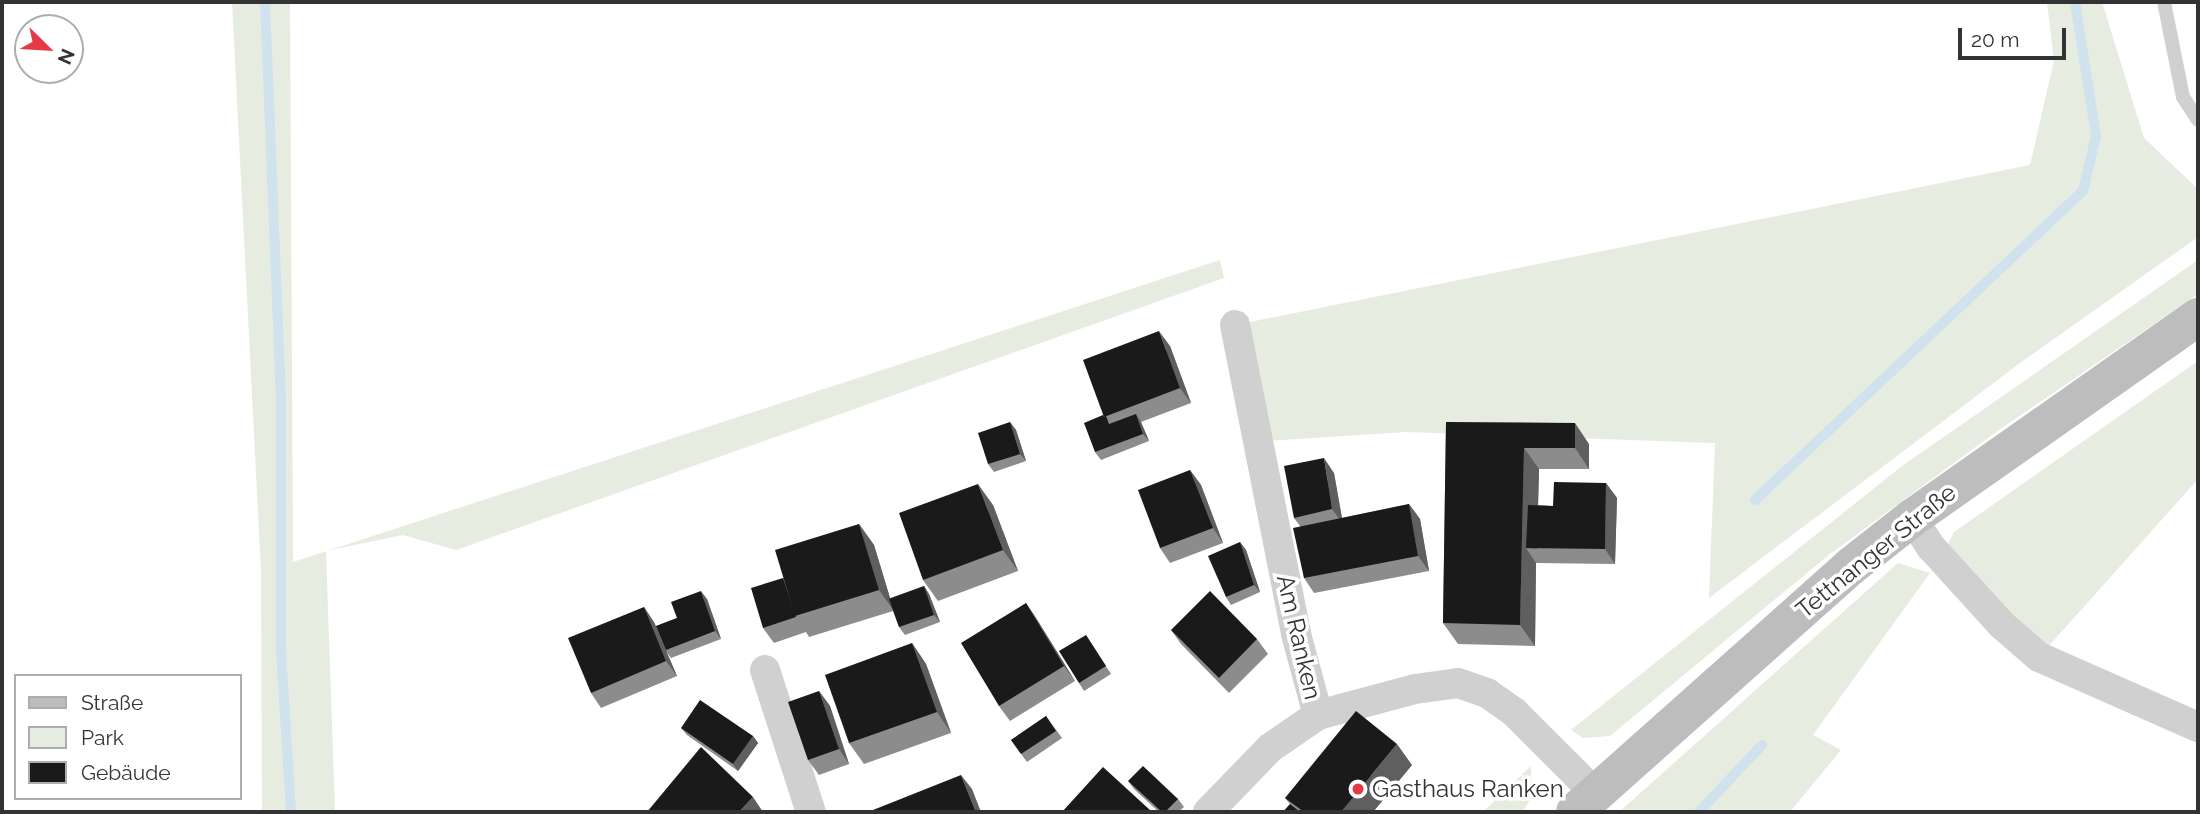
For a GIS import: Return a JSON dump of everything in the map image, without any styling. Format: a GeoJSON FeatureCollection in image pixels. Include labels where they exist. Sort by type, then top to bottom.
{"type":"FeatureCollection","features":[{"type":"Feature","properties":{"kind":"main road","name":"Tettnanger Straße"},"geometry":{"type":"LineString","coordinates":[[1585,803],[1912,518],[2198,317]]}},
{"type":"Feature","properties":{"kind":"street","name":"Am Ranken"},"geometry":{"type":"LineString","coordinates":[[1235,325],[1296,634],[1318,715],[1415,689],[1458,683],[1487,693],[1514,712],[1585,803]]}},
{"type":"Feature","properties":{"kind":"street"},"geometry":{"type":"LineString","coordinates":[[1912,518],[2002,625],[2039,657],[2198,727]]}},
{"type":"Feature","properties":{"kind":"street"},"geometry":{"type":"LineString","coordinates":[[765,670],[811,812]]}},
{"type":"Feature","properties":{"kind":"street"},"geometry":{"type":"LineString","coordinates":[[1208,812],[1270,748],[1318,715]]}},
{"type":"Feature","properties":{"kind":"lane"},"geometry":{"type":"LineString","coordinates":[[2164,2],[2183,97],[2198,120]]}},
{"type":"Feature","properties":{"kind":"green space"},"geometry":{"type":"Polygon","coordinates":[[[232,2],[290,2],[293,562],[326,551],[335,812],[262,812],[261,571],[232,2]]]}},
{"type":"Feature","properties":{"kind":"green space"},"geometry":{"type":"Polygon","coordinates":[[[2047,2],[2102,2],[2144,138],[2198,189],[2198,237],[2020,363],[1709,598],[1715,443],[1406,432],[1267,441],[1235,325],[2030,165],[2054,61],[2047,2]]]}},
{"type":"Feature","properties":{"kind":"green space"},"geometry":{"type":"Polygon","coordinates":[[[1220,260],[1224,278],[456,550],[403,535],[328,551],[1220,260]]]}},
{"type":"Feature","properties":{"kind":"green space"},"geometry":{"type":"Polygon","coordinates":[[[2198,260],[2198,294],[1996,432],[1830,554],[1610,736],[1583,738],[1571,730],[1902,466],[2198,260]]]}},
{"type":"Feature","properties":{"kind":"green space"},"geometry":{"type":"Polygon","coordinates":[[[2198,361],[2198,479],[2039,657],[1941,558],[1954,532],[2198,361]]]}},
{"type":"Feature","properties":{"kind":"green space"},"geometry":{"type":"Polygon","coordinates":[[[1898,563],[1930,573],[1813,735],[1841,750],[1790,812],[1619,812],[1898,563]]]}},
{"type":"Feature","properties":{"kind":"green space"},"geometry":{"type":"Polygon","coordinates":[[[1531,766],[1531,799],[1522,812],[1483,812],[1531,766]]]}},
{"type":"Feature","properties":{"kind":"building"},"geometry":{"type":"Polygon","coordinates":[[[1159,331],[1180,388],[1104,417],[1083,360],[1159,331]]]}},
{"type":"Feature","properties":{"kind":"building"},"geometry":{"type":"Polygon","coordinates":[[[1136,414],[1143,434],[1095,452],[1084,423],[1103,415],[1109,424],[1136,414]]]}},
{"type":"Feature","properties":{"kind":"building"},"geometry":{"type":"Polygon","coordinates":[[[1010,422],[1020,454],[988,464],[978,433],[1010,422]]]}},
{"type":"Feature","properties":{"kind":"building"},"geometry":{"type":"Polygon","coordinates":[[[1446,422],[1575,423],[1575,448],[1524,448],[1520,625],[1443,623],[1446,422]]]}},
{"type":"Feature","properties":{"kind":"building"},"geometry":{"type":"Polygon","coordinates":[[[1324,458],[1332,509],[1294,518],[1284,466],[1324,458]]]}},
{"type":"Feature","properties":{"kind":"building"},"geometry":{"type":"Polygon","coordinates":[[[1190,470],[1213,528],[1160,548],[1138,490],[1190,470]]]}},
{"type":"Feature","properties":{"kind":"building"},"geometry":{"type":"Polygon","coordinates":[[[1554,482],[1606,483],[1605,549],[1526,548],[1528,505],[1553,506],[1554,482]]]}},
{"type":"Feature","properties":{"kind":"building"},"geometry":{"type":"Polygon","coordinates":[[[978,484],[1003,550],[923,580],[899,513],[978,484]]]}},
{"type":"Feature","properties":{"kind":"building"},"geometry":{"type":"Polygon","coordinates":[[[1409,504],[1418,556],[1304,578],[1293,528],[1409,504]]]}},
{"type":"Feature","properties":{"kind":"building"},"geometry":{"type":"Polygon","coordinates":[[[859,524],[879,590],[795,616],[775,550],[859,524]]]}},
{"type":"Feature","properties":{"kind":"building"},"geometry":{"type":"Polygon","coordinates":[[[1240,542],[1254,585],[1226,597],[1208,556],[1240,542]]]}},
{"type":"Feature","properties":{"kind":"building"},"geometry":{"type":"Polygon","coordinates":[[[783,578],[796,617],[763,628],[751,588],[783,578]]]}},
{"type":"Feature","properties":{"kind":"building"},"geometry":{"type":"Polygon","coordinates":[[[924,586],[934,615],[899,627],[889,599],[924,586]]]}},
{"type":"Feature","properties":{"kind":"building"},"geometry":{"type":"Polygon","coordinates":[[[701,591],[715,631],[666,650],[656,626],[677,618],[671,602],[701,591]]]}},
{"type":"Feature","properties":{"kind":"building"},"geometry":{"type":"Polygon","coordinates":[[[1210,591],[1257,639],[1219,678],[1171,630],[1210,591]]]}},
{"type":"Feature","properties":{"kind":"building"},"geometry":{"type":"Polygon","coordinates":[[[1026,603],[1064,666],[999,706],[961,643],[1026,603]]]}},
{"type":"Feature","properties":{"kind":"building"},"geometry":{"type":"Polygon","coordinates":[[[644,607],[666,661],[591,693],[568,638],[644,607]]]}},
{"type":"Feature","properties":{"kind":"building"},"geometry":{"type":"Polygon","coordinates":[[[1086,635],[1106,666],[1079,683],[1059,651],[1086,635]]]}},
{"type":"Feature","properties":{"kind":"building"},"geometry":{"type":"Polygon","coordinates":[[[912,643],[937,712],[849,743],[825,675],[912,643]]]}},
{"type":"Feature","properties":{"kind":"building"},"geometry":{"type":"Polygon","coordinates":[[[819,691],[839,749],[808,760],[788,702],[819,691]]]}},
{"type":"Feature","properties":{"kind":"building"},"geometry":{"type":"Polygon","coordinates":[[[700,700],[753,736],[733,764],[681,728],[700,700]]]}},
{"type":"Feature","properties":{"kind":"building"},"geometry":{"type":"Polygon","coordinates":[[[1356,711],[1397,744],[1341,812],[1304,812],[1285,798],[1356,711]]]}},
{"type":"Feature","properties":{"kind":"building"},"geometry":{"type":"Polygon","coordinates":[[[1046,716],[1056,731],[1021,754],[1011,740],[1046,716]]]}},
{"type":"Feature","properties":{"kind":"building"},"geometry":{"type":"Polygon","coordinates":[[[701,747],[753,797],[739,812],[647,812],[701,747]]]}},
{"type":"Feature","properties":{"kind":"building"},"geometry":{"type":"Polygon","coordinates":[[[1143,766],[1178,799],[1165,812],[1128,781],[1143,766]]]}},
{"type":"Feature","properties":{"kind":"building"},"geometry":{"type":"Polygon","coordinates":[[[1103,767],[1151,811],[1062,812],[1103,767]]]}},
{"type":"Feature","properties":{"kind":"building"},"geometry":{"type":"Polygon","coordinates":[[[961,775],[976,812],[873,810],[961,775]]]}},
{"type":"Feature","properties":{"kind":"building"},"geometry":{"type":"Polygon","coordinates":[[[1290,804],[1300,812],[1283,812],[1290,804]]]}},
{"type":"Feature","properties":{"kind":"waterway"},"geometry":{"type":"LineString","coordinates":[[265,2],[281,395],[281,652],[291,812]]}},
{"type":"Feature","properties":{"kind":"waterway"},"geometry":{"type":"LineString","coordinates":[[1755,500],[2083,191],[2096,136],[2075,2]]}},
{"type":"Feature","properties":{"kind":"waterway"},"geometry":{"type":"LineString","coordinates":[[1699,812],[1762,745]]}},
{"type":"Feature","properties":{"kind":"place","name":"Gasthaus Ranken"},"geometry":{"type":"Point","coordinates":[1358,789]}}]}
